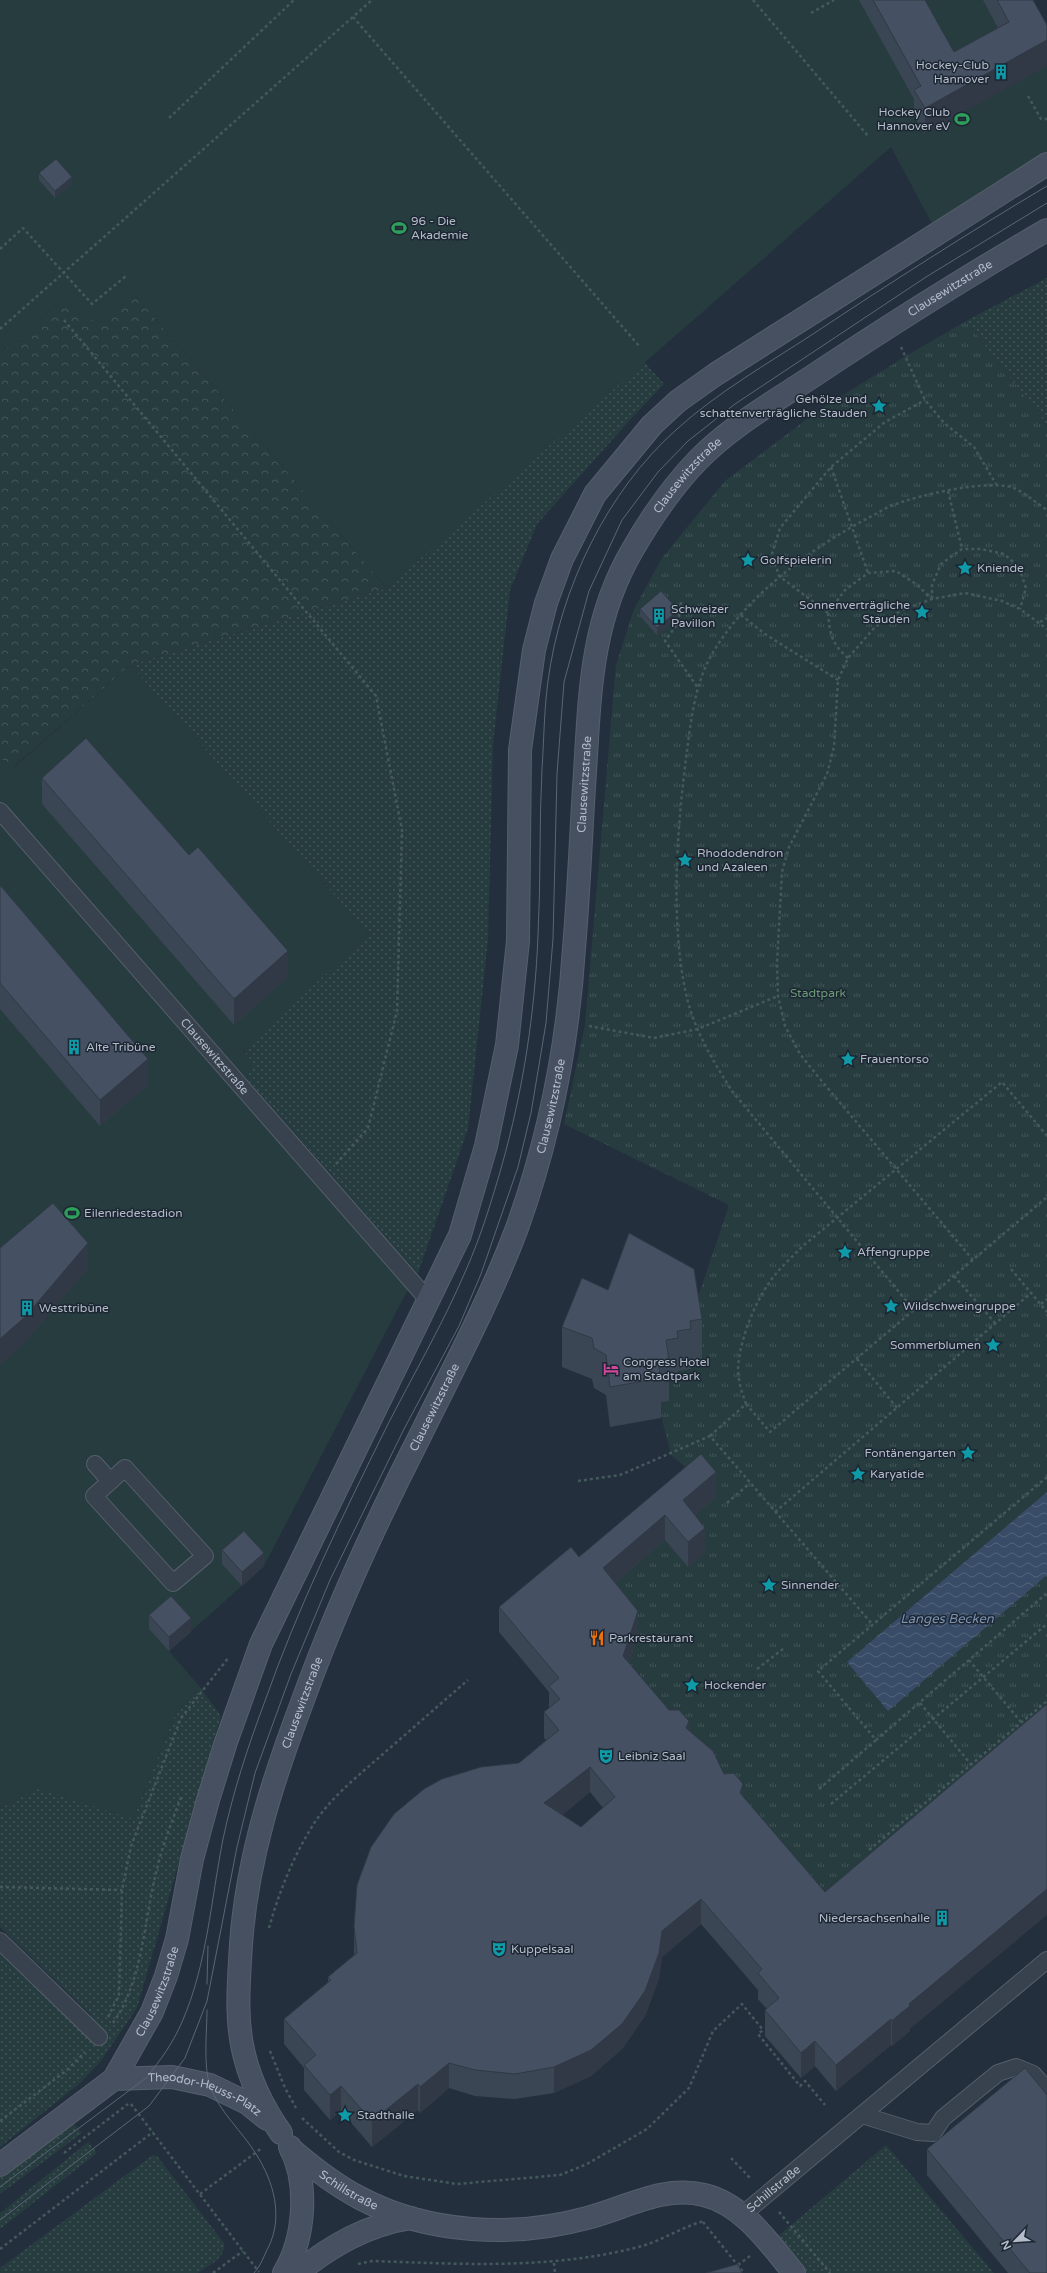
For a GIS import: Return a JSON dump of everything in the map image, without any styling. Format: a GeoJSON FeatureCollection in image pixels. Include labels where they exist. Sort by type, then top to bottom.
{"type":"FeatureCollection","features":[{"type":"Feature","properties":{"kind":"street","name":"Clausewitzstraße"},"geometry":{"type":"LineString","coordinates":[[114,2079],[152,2012],[166,1976],[177,1939],[192,1859],[208,1800],[228,1735],[261,1644],[298,1564],[429,1301],[460,1235],[486,1146],[507,1045],[518,941],[520,750],[534,650],[546,604],[562,559],[595,494],[652,425],[678,401],[716,374],[1047,164]]}},
{"type":"Feature","properties":{"kind":"street","name":"Clausewitzstraße"},"geometry":{"type":"LineString","coordinates":[[286,2141],[256,2092],[243,2052],[239,2027],[239,1972],[243,1915],[258,1835],[275,1775],[346,1589],[378,1518],[478,1318],[516,1228],[545,1139],[567,1021],[574,952],[591,668],[605,608],[629,555],[664,498],[701,457],[746,420],[890,325],[1047,230]]}},
{"type":"Feature","properties":{"kind":"street","name":"Theodor-Heuss-Platz"},"geometry":{"type":"LineString","coordinates":[[114,2079],[172,2077],[210,2085],[247,2103],[264,2116],[286,2141]]}},
{"type":"Feature","properties":{"kind":"street"},"geometry":{"type":"LineString","coordinates":[[0,2165],[114,2079]]}},
{"type":"Feature","properties":{"kind":"street","name":"Schillstraße"},"geometry":{"type":"LineString","coordinates":[[286,2141],[325,2176],[360,2198],[387,2210],[414,2218],[466,2228],[498,2230],[530,2229],[589,2218],[637,2200],[675,2192],[704,2195],[718,2199],[742,2215]]}},
{"type":"Feature","properties":{"kind":"street"},"geometry":{"type":"LineString","coordinates":[[284,2273],[296,2246],[302,2210],[301,2187],[286,2141]]}},
{"type":"Feature","properties":{"kind":"street"},"geometry":{"type":"LineString","coordinates":[[742,2215],[768,2241],[794,2273]]}},
{"type":"Feature","properties":{"kind":"street","name":"Schillstraße"},"geometry":{"type":"LineString","coordinates":[[297,2273],[322,2254],[368,2228],[414,2218]]}},
{"type":"Feature","properties":{"kind":"lane","name":"Clausewitzstraße"},"geometry":{"type":"LineString","coordinates":[[0,811],[429,1301]]}},
{"type":"Feature","properties":{"kind":"lane"},"geometry":{"type":"LineString","coordinates":[[95,1464],[110,1481]]}},
{"type":"Feature","properties":{"kind":"lane"},"geometry":{"type":"LineString","coordinates":[[125,1468],[205,1556],[173,1583],[94,1496],[110,1481],[125,1468]]}},
{"type":"Feature","properties":{"kind":"lane"},"geometry":{"type":"LineString","coordinates":[[0,1941],[94,2042]]}},
{"type":"Feature","properties":{"kind":"lane","name":"Schillstraße"},"geometry":{"type":"LineString","coordinates":[[742,2215],[1047,1960]]}},
{"type":"Feature","properties":{"kind":"lane"},"geometry":{"type":"LineString","coordinates":[[862,2115],[917,2132],[933,2133],[943,2118],[998,2073],[1016,2068],[1033,2074],[1047,2090]]}},
{"type":"Feature","properties":{"kind":"path"},"geometry":{"type":"LineString","coordinates":[[169,118],[294,0]]}},
{"type":"Feature","properties":{"kind":"path"},"geometry":{"type":"LineString","coordinates":[[0,329],[64,274],[372,0]]}},
{"type":"Feature","properties":{"kind":"path"},"geometry":{"type":"LineString","coordinates":[[753,0],[868,136]]}},
{"type":"Feature","properties":{"kind":"path"},"geometry":{"type":"LineString","coordinates":[[812,13],[834,0]]}},
{"type":"Feature","properties":{"kind":"path"},"geometry":{"type":"LineString","coordinates":[[353,17],[640,347]]}},
{"type":"Feature","properties":{"kind":"path"},"geometry":{"type":"LineString","coordinates":[[1028,96],[1041,119],[1047,119]]}},
{"type":"Feature","properties":{"kind":"path"},"geometry":{"type":"LineString","coordinates":[[0,249],[24,228],[92,304],[126,276]]}},
{"type":"Feature","properties":{"kind":"path"},"geometry":{"type":"LineString","coordinates":[[64,320],[376,696],[402,830],[397,1011],[368,1128],[322,1179]]}},
{"type":"Feature","properties":{"kind":"path"},"geometry":{"type":"LineString","coordinates":[[890,325],[925,400],[944,423],[974,447],[996,484]]}},
{"type":"Feature","properties":{"kind":"path"},"geometry":{"type":"LineString","coordinates":[[828,613],[779,576],[772,554],[780,528],[831,467],[884,422],[925,400]]}},
{"type":"Feature","properties":{"kind":"path"},"geometry":{"type":"LineString","coordinates":[[831,467],[868,573]]}},
{"type":"Feature","properties":{"kind":"path"},"geometry":{"type":"LineString","coordinates":[[914,1310],[732,1091],[711,1057],[698,1029],[686,995],[678,915],[678,838],[681,796],[690,732],[698,688],[710,656],[741,615],[779,576],[852,527],[893,505],[948,491],[996,484],[1014,488],[1047,510]]}},
{"type":"Feature","properties":{"kind":"path"},"geometry":{"type":"LineString","coordinates":[[948,491],[962,549]]}},
{"type":"Feature","properties":{"kind":"path"},"geometry":{"type":"LineString","coordinates":[[932,599],[932,585],[941,564],[962,549],[981,549],[1004,554],[1019,567],[1026,588],[1020,609]]}},
{"type":"Feature","properties":{"kind":"path"},"geometry":{"type":"LineString","coordinates":[[848,658],[830,636],[828,613],[845,590],[868,573],[896,571],[916,584],[932,599]]}},
{"type":"Feature","properties":{"kind":"path"},"geometry":{"type":"LineString","coordinates":[[973,1260],[800,1054],[785,1026],[778,996],[777,964],[782,872],[789,847],[827,774],[834,747],[838,680],[848,658],[875,627],[902,610],[932,599],[965,593],[1002,601],[1020,609],[1040,622],[1047,629]]}},
{"type":"Feature","properties":{"kind":"path"},"geometry":{"type":"LineString","coordinates":[[681,602],[678,623],[665,641],[698,688]]}},
{"type":"Feature","properties":{"kind":"path"},"geometry":{"type":"LineString","coordinates":[[741,615],[765,634],[838,680]]}},
{"type":"Feature","properties":{"kind":"path"},"geometry":{"type":"LineString","coordinates":[[1040,622],[1047,618]]}},
{"type":"Feature","properties":{"kind":"path"},"geometry":{"type":"LineString","coordinates":[[567,1021],[654,1038],[698,1029],[778,996]]}},
{"type":"Feature","properties":{"kind":"path"},"geometry":{"type":"LineString","coordinates":[[1047,1136],[1002,1082],[804,1245],[775,1275],[760,1297],[750,1317],[738,1360],[739,1383],[746,1404],[770,1432],[1047,1197]]}},
{"type":"Feature","properties":{"kind":"path"},"geometry":{"type":"LineString","coordinates":[[1011,1269],[1047,1312]]}},
{"type":"Feature","properties":{"kind":"path"},"geometry":{"type":"LineString","coordinates":[[954,1275],[996,1324]]}},
{"type":"Feature","properties":{"kind":"path"},"geometry":{"type":"LineString","coordinates":[[775,1512],[1031,1293]]}},
{"type":"Feature","properties":{"kind":"path"},"geometry":{"type":"LineString","coordinates":[[1041,1304],[1047,1299]]}},
{"type":"Feature","properties":{"kind":"path"},"geometry":{"type":"LineString","coordinates":[[856,1358],[897,1408]]}},
{"type":"Feature","properties":{"kind":"path"},"geometry":{"type":"LineString","coordinates":[[578,1480],[620,1475],[710,1436],[746,1404]]}},
{"type":"Feature","properties":{"kind":"path"},"geometry":{"type":"LineString","coordinates":[[710,1436],[873,1624]]}},
{"type":"Feature","properties":{"kind":"path"},"geometry":{"type":"LineString","coordinates":[[876,1740],[818,1671],[1047,1477]]}},
{"type":"Feature","properties":{"kind":"path"},"geometry":{"type":"LineString","coordinates":[[727,1503],[750,1483]]}},
{"type":"Feature","properties":{"kind":"path"},"geometry":{"type":"LineString","coordinates":[[819,1789],[1047,1593]]}},
{"type":"Feature","properties":{"kind":"path"},"geometry":{"type":"LineString","coordinates":[[831,1804],[1047,1624]]}},
{"type":"Feature","properties":{"kind":"path"},"geometry":{"type":"LineString","coordinates":[[757,1669],[783,1649]]}},
{"type":"Feature","properties":{"kind":"path"},"geometry":{"type":"LineString","coordinates":[[0,2121],[67,2070],[94,2042],[119,1995],[122,1890],[131,1846],[181,1718],[233,1651]]}},
{"type":"Feature","properties":{"kind":"path"},"geometry":{"type":"LineString","coordinates":[[969,1660],[1021,1722]]}},
{"type":"Feature","properties":{"kind":"path"},"geometry":{"type":"LineString","coordinates":[[266,1936],[279,1892],[313,1825],[331,1802],[357,1776],[468,1680]]}},
{"type":"Feature","properties":{"kind":"path"},"geometry":{"type":"LineString","coordinates":[[868,1850],[1047,1701]]}},
{"type":"Feature","properties":{"kind":"path"},"geometry":{"type":"LineString","coordinates":[[920,1702],[978,1774]]}},
{"type":"Feature","properties":{"kind":"path"},"geometry":{"type":"LineString","coordinates":[[0,1887],[122,1890]]}},
{"type":"Feature","properties":{"kind":"path"},"geometry":{"type":"LineString","coordinates":[[301,2117],[339,2152],[354,2160],[404,2176],[457,2184],[533,2179],[560,2175],[587,2164],[647,2129],[689,2088],[713,2031],[742,2004],[763,2030],[758,2034],[800,2086],[805,2081],[825,2105]]}},
{"type":"Feature","properties":{"kind":"path"},"geometry":{"type":"LineString","coordinates":[[269,2048],[285,2088],[298,2111]]}},
{"type":"Feature","properties":{"kind":"path"},"geometry":{"type":"LineString","coordinates":[[779,2060],[782,2057]]}},
{"type":"Feature","properties":{"kind":"path"},"geometry":{"type":"LineString","coordinates":[[64,2153],[130,2102]]}},
{"type":"Feature","properties":{"kind":"path"},"geometry":{"type":"LineString","coordinates":[[0,2249],[153,2132],[260,2273]]}},
{"type":"Feature","properties":{"kind":"path"},"geometry":{"type":"LineString","coordinates":[[200,2194],[286,2141]]}},
{"type":"Feature","properties":{"kind":"path"},"geometry":{"type":"LineString","coordinates":[[731,2158],[766,2195],[830,2273]]}},
{"type":"Feature","properties":{"kind":"path"},"geometry":{"type":"LineString","coordinates":[[360,2262],[480,2264],[554,2263],[642,2246],[702,2221],[744,2273]]}},
{"type":"Feature","properties":{"kind":"path"},"geometry":{"type":"LineString","coordinates":[[213,2273],[243,2251]]}},
{"type":"Feature","properties":{"kind":"path"},"geometry":{"type":"LineString","coordinates":[[554,2263],[555,2273]]}},
{"type":"Feature","properties":{"kind":"green space","name":"96 - Die Akademie"},"geometry":{"type":"Polygon","coordinates":[[[0,0],[1016,0],[1047,54],[1047,164],[937,233],[891,147],[387,588],[135,295],[100,322],[82,317],[65,298],[0,353],[0,0]]]}},
{"type":"Feature","properties":{"kind":"green space"},"geometry":{"type":"Polygon","coordinates":[[[1047,278],[1047,425],[966,321],[1047,278]]]}},
{"type":"Feature","properties":{"kind":"green space"},"geometry":{"type":"Polygon","coordinates":[[[135,295],[387,588],[130,665],[11,769],[0,757],[0,353],[65,298],[82,317],[135,295]]]}},
{"type":"Feature","properties":{"kind":"green space","name":"Stadtpark"},"geometry":{"type":"Polygon","coordinates":[[[966,321],[1047,425],[1047,1730],[825,1917],[619,1678],[596,1601],[701,1480],[671,1455],[658,1403],[666,1381],[690,1361],[694,1309],[729,1205],[564,1124],[585,1025],[616,665],[634,609],[662,558],[725,481],[819,410],[966,321]]]}},
{"type":"Feature","properties":{"kind":"green space"},"geometry":{"type":"Polygon","coordinates":[[[644,362],[664,384],[537,524],[510,590],[493,744],[488,939],[468,1129],[418,1273],[247,1079],[252,1062],[243,1050],[369,934],[130,665],[387,588],[644,362]]]}},
{"type":"Feature","properties":{"kind":"green space"},"geometry":{"type":"Polygon","coordinates":[[[130,665],[369,934],[243,1051],[252,1062],[247,1079],[418,1273],[404,1297],[264,1566],[169,1651],[199,1686],[175,1715],[133,1819],[38,1788],[0,1808],[0,757],[12,769],[130,665]]]}},
{"type":"Feature","properties":{"kind":"green space"},"geometry":{"type":"Polygon","coordinates":[[[199,1686],[221,1716],[137,2008],[100,2062],[79,2084],[0,2147],[0,1951],[82,2031],[91,2015],[0,1927],[0,1808],[38,1788],[133,1818],[175,1715],[199,1686]]]}},
{"type":"Feature","properties":{"kind":"green space"},"geometry":{"type":"Polygon","coordinates":[[[72,2121],[82,2133],[0,2194],[0,2177],[72,2121]]]}},
{"type":"Feature","properties":{"kind":"green space"},"geometry":{"type":"Polygon","coordinates":[[[88,2142],[97,2153],[0,2229],[0,2213],[88,2142]]]}},
{"type":"Feature","properties":{"kind":"green space"},"geometry":{"type":"Polygon","coordinates":[[[886,2145],[994,2273],[807,2273],[777,2237],[886,2145]]]}},
{"type":"Feature","properties":{"kind":"green space"},"geometry":{"type":"Polygon","coordinates":[[[153,2155],[157,2156],[224,2243],[223,2253],[216,2261],[198,2273],[0,2273],[0,2268],[153,2155]]]}},
{"type":"Feature","properties":{"kind":"water","name":"Langes Becken"},"geometry":{"type":"Polygon","coordinates":[[[1047,1492],[1047,1575],[888,1711],[847,1662],[1047,1492]]]}},
{"type":"Feature","properties":{"kind":"building"},"geometry":{"type":"Polygon","coordinates":[[[873,0],[925,0],[954,52],[1009,22],[997,0],[1033,0],[1047,25],[1047,40],[925,108],[914,90],[921,86],[873,0]]]}},
{"type":"Feature","properties":{"kind":"building"},"geometry":{"type":"Polygon","coordinates":[[[56,159],[72,177],[55,191],[39,173],[56,159]]]}},
{"type":"Feature","properties":{"kind":"building","name":"Schweizer Pavillon"},"geometry":{"type":"Polygon","coordinates":[[[661,591],[678,610],[657,628],[640,609],[661,591]]]}},
{"type":"Feature","properties":{"kind":"building"},"geometry":{"type":"Polygon","coordinates":[[[86,738],[189,855],[198,847],[288,951],[234,999],[42,778],[86,738]]]}},
{"type":"Feature","properties":{"kind":"building","name":"Alte Tribüne"},"geometry":{"type":"Polygon","coordinates":[[[0,885],[148,1059],[100,1100],[0,983],[0,885]]]}},
{"type":"Feature","properties":{"kind":"building","name":"Westtribüne"},"geometry":{"type":"Polygon","coordinates":[[[53,1203],[88,1243],[25,1317],[0,1339],[0,1248],[53,1203]]]}},
{"type":"Feature","properties":{"kind":"building"},"geometry":{"type":"Polygon","coordinates":[[[629,1233],[694,1269],[702,1319],[690,1321],[691,1329],[677,1331],[678,1338],[666,1340],[669,1361],[658,1363],[661,1378],[610,1387],[606,1355],[594,1348],[592,1338],[562,1327],[582,1278],[608,1290],[629,1233]]]}},
{"type":"Feature","properties":{"kind":"building"},"geometry":{"type":"Polygon","coordinates":[[[701,1454],[716,1472],[683,1500],[705,1528],[688,1542],[665,1515],[603,1568],[638,1611],[623,1656],[669,1710],[679,1710],[689,1721],[686,1728],[713,1751],[724,1774],[734,1773],[743,1784],[740,1793],[825,1892],[1047,1704],[1047,1889],[909,2004],[910,2006],[892,2021],[891,2019],[836,2065],[815,2041],[801,2053],[765,2010],[779,1998],[758,1973],[762,1969],[701,1899],[662,1931],[659,1953],[645,1991],[622,2024],[591,2050],[554,2067],[515,2074],[475,2070],[449,2063],[420,2087],[418,2084],[372,2121],[341,2086],[330,2095],[304,2065],[316,2055],[284,2019],[331,1980],[328,1977],[357,1953],[354,1926],[357,1885],[371,1847],[394,1814],[424,1789],[442,1779],[481,1767],[519,1763],[559,1730],[544,1712],[560,1699],[549,1686],[559,1678],[499,1607],[571,1547],[579,1557],[701,1454]],[[590,1767],[544,1803],[581,1827],[615,1797],[590,1767]]]}},
{"type":"Feature","properties":{"kind":"building"},"geometry":{"type":"Polygon","coordinates":[[[244,1531],[264,1553],[242,1572],[222,1550],[244,1531]]]}},
{"type":"Feature","properties":{"kind":"building"},"geometry":{"type":"Polygon","coordinates":[[[171,1596],[191,1618],[169,1637],[149,1615],[171,1596]]]}},
{"type":"Feature","properties":{"kind":"building"},"geometry":{"type":"Polygon","coordinates":[[[1025,2068],[1047,2095],[1047,2273],[1030,2273],[927,2149],[1025,2068]]]}},
{"type":"Feature","properties":{"kind":"building"},"geometry":{"type":"Polygon","coordinates":[[[738,2264],[742,2273],[706,2273],[738,2264]]]}},
{"type":"Feature","properties":{"kind":"tram line"},"geometry":{"type":"LineString","coordinates":[[0,2187],[146,2078],[166,2052],[175,2037],[190,2000],[203,1955],[223,1839],[231,1804],[247,1752],[278,1666],[306,1597],[337,1529],[386,1428],[448,1310],[481,1231],[502,1165],[516,1108],[531,1022],[538,935],[541,790],[548,681],[554,646],[563,612],[576,577],[591,544],[609,512],[629,482],[652,454],[677,429],[709,403],[743,379],[871,296],[1047,186]]}},
{"type":"Feature","properties":{"kind":"tram line"},"geometry":{"type":"LineString","coordinates":[[0,2220],[149,2106],[185,2058],[207,2001],[237,1847],[255,1773],[291,1674],[330,1580],[403,1431],[459,1326],[481,1274],[518,1167],[531,1113],[546,1023],[553,939],[557,774],[564,682],[589,591],[622,520],[658,472],[688,441],[735,404],[926,277],[1047,203]]}},
{"type":"Feature","properties":{"kind":"tram line"},"geometry":{"type":"LineString","coordinates":[[207,1984],[208,1946]]}},
{"type":"Feature","properties":{"kind":"tram line"},"geometry":{"type":"LineString","coordinates":[[207,2010],[206,2059],[210,2086],[219,2105],[256,2154],[268,2176],[274,2199],[276,2211],[273,2235],[261,2264],[254,2273]]}},
{"type":"Feature","properties":{"kind":"place","name":"Hockey-Club Hannover"},"geometry":{"type":"Point","coordinates":[1001,72]}},
{"type":"Feature","properties":{"kind":"place","name":"Hockey Club Hannover eV"},"geometry":{"type":"Point","coordinates":[962,119]}},
{"type":"Feature","properties":{"kind":"place","name":"96 - Die Akademie"},"geometry":{"type":"Point","coordinates":[399,228]}},
{"type":"Feature","properties":{"kind":"place","name":"Gehölze und schattenverträgliche Stauden"},"geometry":{"type":"Point","coordinates":[879,406]}},
{"type":"Feature","properties":{"kind":"place","name":"Golfspielerin"},"geometry":{"type":"Point","coordinates":[748,560]}},
{"type":"Feature","properties":{"kind":"place","name":"Kniende"},"geometry":{"type":"Point","coordinates":[965,568]}},
{"type":"Feature","properties":{"kind":"place","name":"Sonnenverträgliche Stauden"},"geometry":{"type":"Point","coordinates":[922,612]}},
{"type":"Feature","properties":{"kind":"place","name":"Schweizer Pavillon"},"geometry":{"type":"Point","coordinates":[659,616]}},
{"type":"Feature","properties":{"kind":"place","name":"Rhododendron und Azaleen"},"geometry":{"type":"Point","coordinates":[685,860]}},
{"type":"Feature","properties":{"kind":"place","name":"Alte Tribüne"},"geometry":{"type":"Point","coordinates":[74,1047]}},
{"type":"Feature","properties":{"kind":"place","name":"Frauentorso"},"geometry":{"type":"Point","coordinates":[848,1059]}},
{"type":"Feature","properties":{"kind":"place","name":"Eilenriedestadion"},"geometry":{"type":"Point","coordinates":[72,1213]}},
{"type":"Feature","properties":{"kind":"place","name":"Affengruppe"},"geometry":{"type":"Point","coordinates":[845,1252]}},
{"type":"Feature","properties":{"kind":"place","name":"Wildschweingruppe"},"geometry":{"type":"Point","coordinates":[891,1306]}},
{"type":"Feature","properties":{"kind":"place","name":"Westtribüne"},"geometry":{"type":"Point","coordinates":[27,1308]}},
{"type":"Feature","properties":{"kind":"place","name":"Sommerblumen"},"geometry":{"type":"Point","coordinates":[993,1345]}},
{"type":"Feature","properties":{"kind":"place","name":"Congress Hotel am Stadtpark"},"geometry":{"type":"Point","coordinates":[611,1369]}},
{"type":"Feature","properties":{"kind":"place","name":"Fontänengarten"},"geometry":{"type":"Point","coordinates":[968,1453]}},
{"type":"Feature","properties":{"kind":"place","name":"Karyatide"},"geometry":{"type":"Point","coordinates":[858,1474]}},
{"type":"Feature","properties":{"kind":"place","name":"Sinnender"},"geometry":{"type":"Point","coordinates":[769,1585]}},
{"type":"Feature","properties":{"kind":"place","name":"Parkrestaurant"},"geometry":{"type":"Point","coordinates":[597,1638]}},
{"type":"Feature","properties":{"kind":"place","name":"Hockender"},"geometry":{"type":"Point","coordinates":[692,1685]}},
{"type":"Feature","properties":{"kind":"place","name":"Leibniz Saal"},"geometry":{"type":"Point","coordinates":[606,1756]}},
{"type":"Feature","properties":{"kind":"place","name":"Niedersachsenhalle"},"geometry":{"type":"Point","coordinates":[942,1918]}},
{"type":"Feature","properties":{"kind":"place","name":"Kuppelsaal"},"geometry":{"type":"Point","coordinates":[499,1949]}},
{"type":"Feature","properties":{"kind":"place","name":"Stadthalle"},"geometry":{"type":"Point","coordinates":[345,2115]}}]}
